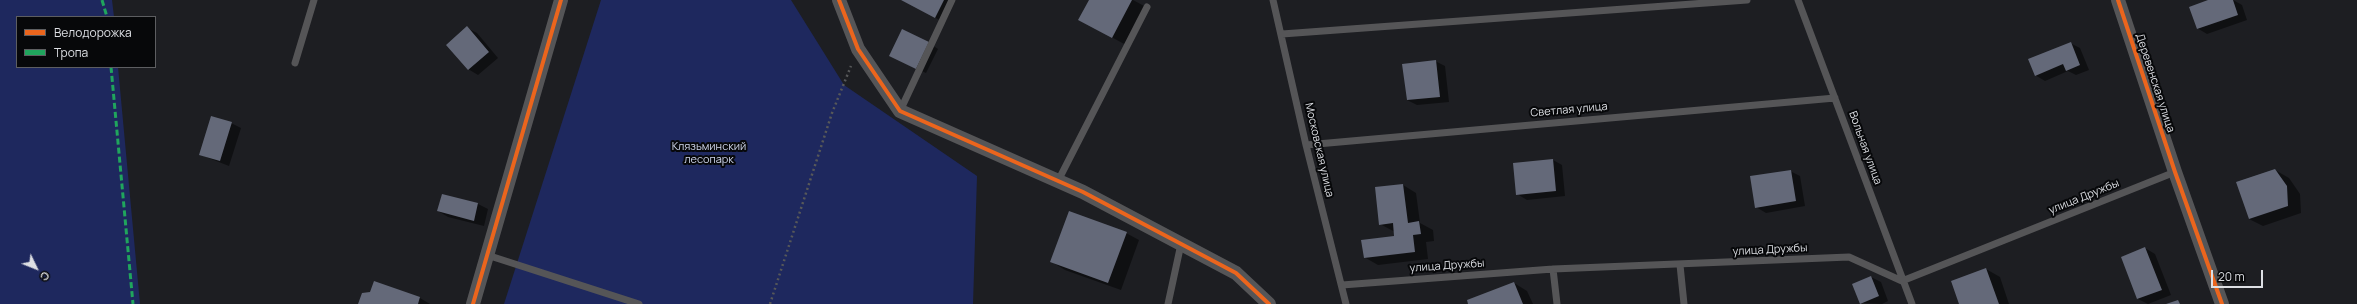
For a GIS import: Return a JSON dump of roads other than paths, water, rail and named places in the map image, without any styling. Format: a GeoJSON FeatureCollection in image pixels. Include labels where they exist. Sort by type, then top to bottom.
{"type":"FeatureCollection","features":[{"type":"Feature","properties":{"kind":"street"},"geometry":{"type":"LineString","coordinates":[[473,304],[561,0]]}},
{"type":"Feature","properties":{"kind":"street"},"geometry":{"type":"LineString","coordinates":[[839,0],[858,49],[900,111],[1058,181],[1181,244],[1236,273],[1269,304]]}},
{"type":"Feature","properties":{"kind":"street","name":"Деревенская улица"},"geometry":{"type":"LineString","coordinates":[[2118,0],[2175,172],[2222,304]]}},
{"type":"Feature","properties":{"kind":"lane"},"geometry":{"type":"LineString","coordinates":[[295,63],[314,0]]}},
{"type":"Feature","properties":{"kind":"lane"},"geometry":{"type":"LineString","coordinates":[[900,111],[952,0]]}},
{"type":"Feature","properties":{"kind":"lane","name":"Московская улица"},"geometry":{"type":"LineString","coordinates":[[1274,0],[1306,145],[1346,304]]}},
{"type":"Feature","properties":{"kind":"lane"},"geometry":{"type":"LineString","coordinates":[[1282,34],[1747,0]]}},
{"type":"Feature","properties":{"kind":"lane","name":"Вольная улица"},"geometry":{"type":"LineString","coordinates":[[1798,0],[1902,281],[1912,304]]}},
{"type":"Feature","properties":{"kind":"lane"},"geometry":{"type":"LineString","coordinates":[[1058,181],[1147,7]]}},
{"type":"Feature","properties":{"kind":"lane","name":"Светлая улица"},"geometry":{"type":"LineString","coordinates":[[1306,145],[1835,98]]}},
{"type":"Feature","properties":{"kind":"lane","name":"улица Дружбы"},"geometry":{"type":"LineString","coordinates":[[1342,285],[1553,269],[1849,257],[1902,281],[2175,172]]}},
{"type":"Feature","properties":{"kind":"lane"},"geometry":{"type":"LineString","coordinates":[[1168,304],[1181,244]]}},
{"type":"Feature","properties":{"kind":"lane"},"geometry":{"type":"LineString","coordinates":[[487,255],[639,304]]}},
{"type":"Feature","properties":{"kind":"lane"},"geometry":{"type":"LineString","coordinates":[[1680,265],[1684,304]]}},
{"type":"Feature","properties":{"kind":"lane"},"geometry":{"type":"LineString","coordinates":[[1553,269],[1558,304]]}},
{"type":"Feature","properties":{"kind":"park label","name":"Клязьминский лесопарк"},"geometry":{"type":"Point","coordinates":[709,153]}}]}
